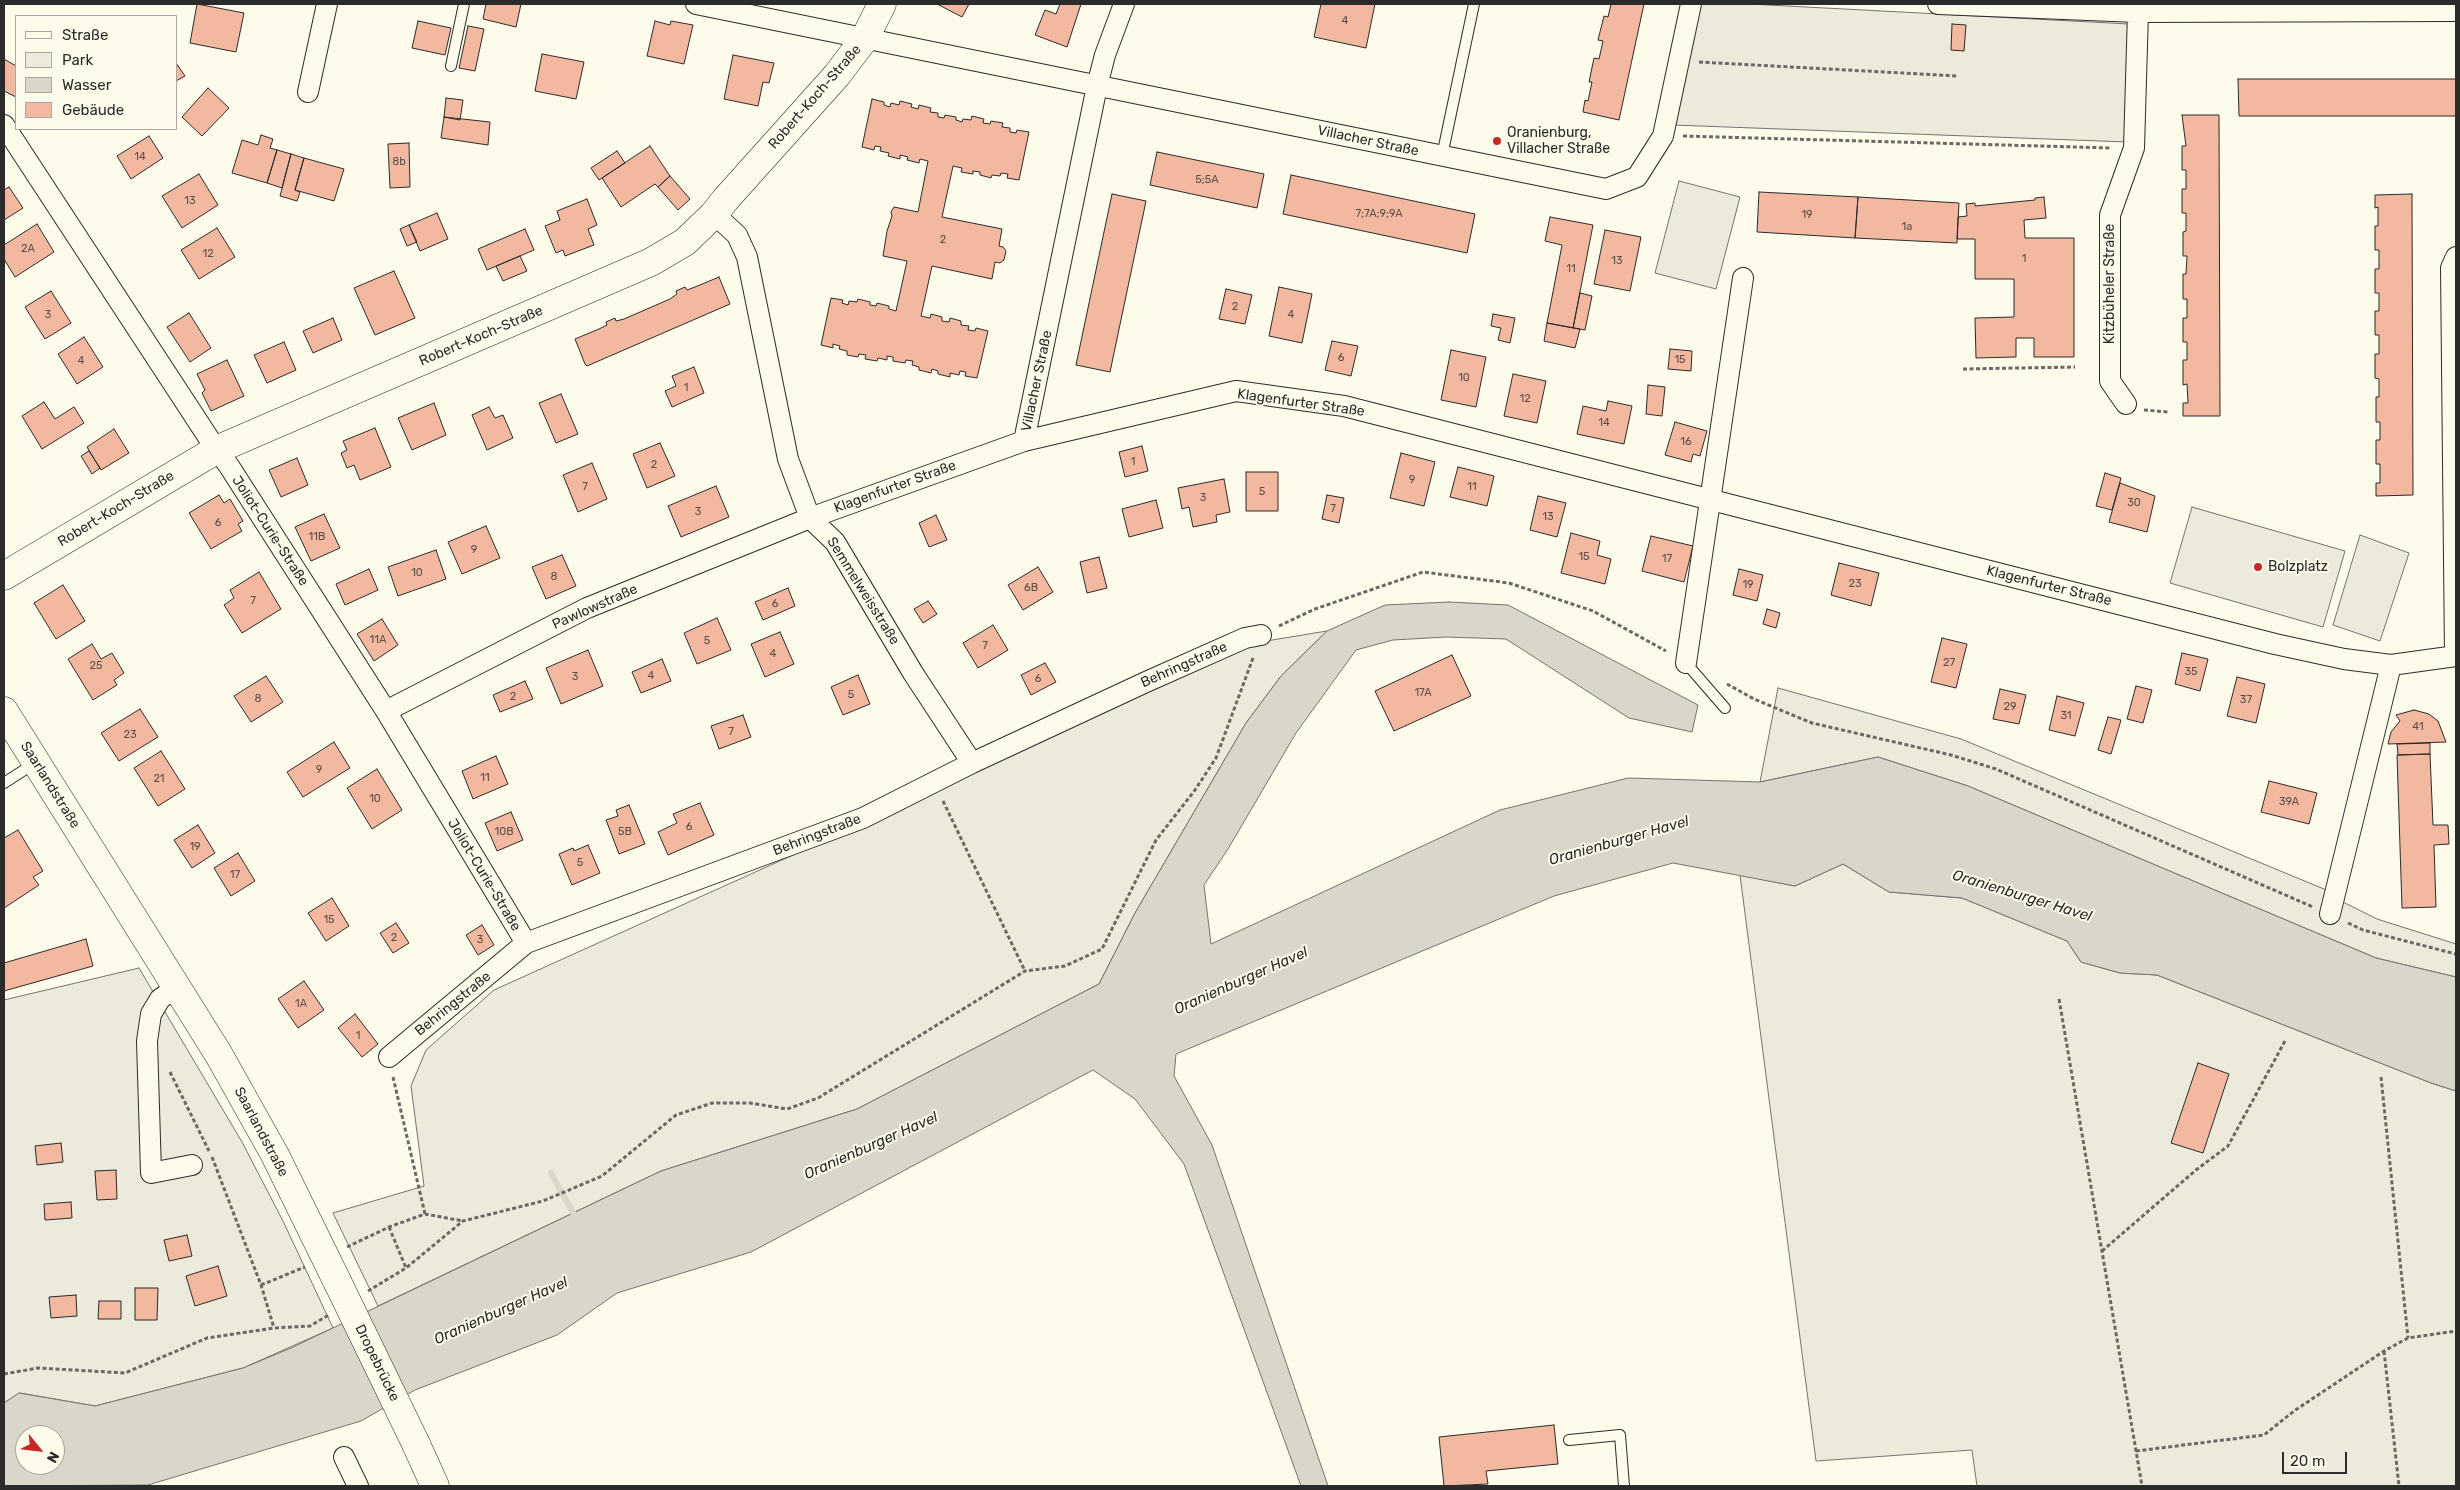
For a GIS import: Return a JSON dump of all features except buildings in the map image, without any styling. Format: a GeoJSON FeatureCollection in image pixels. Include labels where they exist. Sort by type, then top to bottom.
{"type":"FeatureCollection","features":[{"type":"Feature","properties":{"kind":"street"},"geometry":{"type":"LineString","coordinates":[[308,92],[327,4]]}},
{"type":"Feature","properties":{"kind":"street","name":"Villacher Straße"},"geometry":{"type":"LineString","coordinates":[[696,4],[1606,189],[1637,177],[1662,136]]}},
{"type":"Feature","properties":{"kind":"street","name":"Robert-Koch-Straße"},"geometry":{"type":"LineString","coordinates":[[4,576],[216,450],[651,262],[685,242],[714,214],[837,75],[865,38],[882,4]]}},
{"type":"Feature","properties":{"kind":"street"},"geometry":{"type":"LineString","coordinates":[[1098,86],[1104,55],[1124,4]]}},
{"type":"Feature","properties":{"kind":"street"},"geometry":{"type":"LineString","coordinates":[[1662,136],[1691,4]]}},
{"type":"Feature","properties":{"kind":"street"},"geometry":{"type":"LineString","coordinates":[[1938,4],[2138,12],[2318,7],[2456,11]]}},
{"type":"Feature","properties":{"kind":"street","name":"Kitzbüheler Straße"},"geometry":{"type":"LineString","coordinates":[[2126,404],[2110,381],[2110,215],[2134,148],[2138,12]]}},
{"type":"Feature","properties":{"kind":"street","name":"Villacher Straße"},"geometry":{"type":"LineString","coordinates":[[1024,441],[1098,86]]}},
{"type":"Feature","properties":{"kind":"street","name":"Joliot-Curie-Straße"},"geometry":{"type":"LineString","coordinates":[[4,125],[216,450],[229,466],[386,711],[526,944]]}},
{"type":"Feature","properties":{"kind":"street","name":"Semmelweisstraße"},"geometry":{"type":"LineString","coordinates":[[714,214],[737,235],[747,257],[788,459],[810,518],[835,542],[913,673],[972,763]]}},
{"type":"Feature","properties":{"kind":"street","name":"Klagenfurter Straße"},"geometry":{"type":"LineString","coordinates":[[810,518],[1024,441],[1236,391],[1344,406],[2275,644],[2344,659],[2391,665],[2456,656],[2451,268],[2456,257]]}},
{"type":"Feature","properties":{"kind":"street"},"geometry":{"type":"LineString","coordinates":[[1686,663],[1742,278]]}},
{"type":"Feature","properties":{"kind":"street","name":"Pawlowstraße"},"geometry":{"type":"LineString","coordinates":[[386,711],[587,608],[810,518]]}},
{"type":"Feature","properties":{"kind":"street","name":"Behringstraße"},"geometry":{"type":"LineString","coordinates":[[389,1057],[526,944],[863,818],[972,763],[1245,638],[1261,635]]}},
{"type":"Feature","properties":{"kind":"street"},"geometry":{"type":"LineString","coordinates":[[2330,914],[2391,665]]}},
{"type":"Feature","properties":{"kind":"street","name":"Saarlandstraße"},"geometry":{"type":"LineString","coordinates":[[4,711],[130,914],[178,986],[275,1155],[338,1281]]}},
{"type":"Feature","properties":{"kind":"street"},"geometry":{"type":"LineString","coordinates":[[178,986],[160,999],[151,1014],[147,1041],[151,1172],[192,1165]]}},
{"type":"Feature","properties":{"kind":"street","name":"Dropebrücke"},"geometry":{"type":"LineString","coordinates":[[338,1281],[435,1486]]}},
{"type":"Feature","properties":{"kind":"street"},"geometry":{"type":"LineString","coordinates":[[344,1458],[358,1486]]}},
{"type":"Feature","properties":{"kind":"lane"},"geometry":{"type":"LineString","coordinates":[[451,66],[464,4]]}},
{"type":"Feature","properties":{"kind":"lane"},"geometry":{"type":"LineString","coordinates":[[1442,156],[1474,4]]}},
{"type":"Feature","properties":{"kind":"lane"},"geometry":{"type":"LineString","coordinates":[[1686,663],[1725,708]]}},
{"type":"Feature","properties":{"kind":"lane"},"geometry":{"type":"LineString","coordinates":[[4,783],[36,762]]}},
{"type":"Feature","properties":{"kind":"lane"},"geometry":{"type":"LineString","coordinates":[[1569,1440],[1620,1435],[1624,1486]]}},
{"type":"Feature","properties":{"kind":"path"},"geometry":{"type":"LineString","coordinates":[[1678,61],[1958,76]]}},
{"type":"Feature","properties":{"kind":"path"},"geometry":{"type":"LineString","coordinates":[[1662,136],[2119,148]]}},
{"type":"Feature","properties":{"kind":"path"},"geometry":{"type":"LineString","coordinates":[[1963,369],[2075,367]]}},
{"type":"Feature","properties":{"kind":"path"},"geometry":{"type":"LineString","coordinates":[[349,1246],[389,1227],[425,1214],[463,1221],[542,1201],[602,1176],[676,1115],[712,1103],[750,1103],[787,1109],[818,1098],[1024,971],[1066,966],[1102,949],[1156,840],[1195,790],[1216,758],[1261,635],[1315,608],[1423,572],[1509,583],[1593,611],[1686,663]]}},
{"type":"Feature","properties":{"kind":"path"},"geometry":{"type":"LineString","coordinates":[[1720,681],[1754,699],[1812,724],[1950,755],[1996,769],[2363,930],[2456,954]]}},
{"type":"Feature","properties":{"kind":"path"},"geometry":{"type":"LineString","coordinates":[[934,782],[1024,971]]}},
{"type":"Feature","properties":{"kind":"path"},"geometry":{"type":"LineString","coordinates":[[2059,999],[2142,1486]]}},
{"type":"Feature","properties":{"kind":"path"},"geometry":{"type":"LineString","coordinates":[[2102,1251],[2196,1170],[2228,1146],[2285,1041]]}},
{"type":"Feature","properties":{"kind":"path"},"geometry":{"type":"LineString","coordinates":[[389,1057],[425,1214]]}},
{"type":"Feature","properties":{"kind":"path"},"geometry":{"type":"LineString","coordinates":[[169,1070],[215,1163],[261,1285],[274,1328]]}},
{"type":"Feature","properties":{"kind":"path"},"geometry":{"type":"LineString","coordinates":[[2381,1077],[2408,1338]]}},
{"type":"Feature","properties":{"kind":"path"},"geometry":{"type":"LineString","coordinates":[[366,1292],[406,1268],[463,1221]]}},
{"type":"Feature","properties":{"kind":"path"},"geometry":{"type":"LineString","coordinates":[[389,1227],[406,1268]]}},
{"type":"Feature","properties":{"kind":"path"},"geometry":{"type":"LineString","coordinates":[[261,1285],[305,1268]]}},
{"type":"Feature","properties":{"kind":"path"},"geometry":{"type":"LineString","coordinates":[[4,1374],[38,1368],[125,1373],[208,1338],[274,1328],[310,1326],[334,1312]]}},
{"type":"Feature","properties":{"kind":"path"},"geometry":{"type":"LineString","coordinates":[[2136,1451],[2264,1435],[2294,1412],[2384,1351],[2408,1338],[2456,1331]]}},
{"type":"Feature","properties":{"kind":"path"},"geometry":{"type":"LineString","coordinates":[[2384,1351],[2399,1486]]}},
{"type":"Feature","properties":{"kind":"green space"},"geometry":{"type":"Polygon","coordinates":[[[1700,4],[1749,4],[2129,24],[2127,142],[1673,125],[1700,4]]]}},
{"type":"Feature","properties":{"kind":"green space","name":"Bolzplatz"},"geometry":{"type":"Polygon","coordinates":[[[2192,507],[2345,551],[2323,627],[2170,583],[2192,507]]]}},
{"type":"Feature","properties":{"kind":"green space"},"geometry":{"type":"Polygon","coordinates":[[[1327,631],[1281,676],[1246,723],[1135,913],[1099,984],[857,1109],[661,1171],[378,1306],[333,1213],[424,1186],[411,1086],[426,1050],[494,990],[968,776],[1242,645],[1327,631]]]}},
{"type":"Feature","properties":{"kind":"green space"},"geometry":{"type":"Polygon","coordinates":[[[1778,688],[1961,739],[2324,889],[2345,903],[2377,919],[2456,944],[2456,977],[2376,958],[1968,786],[1878,757],[1760,782],[1778,688]]]}},
{"type":"Feature","properties":{"kind":"green space"},"geometry":{"type":"Polygon","coordinates":[[[1843,864],[1889,892],[1962,898],[2067,941],[2081,962],[2120,973],[2157,975],[2431,1083],[2456,1091],[2456,1486],[1977,1486],[1972,1450],[1816,1461],[1740,875],[1795,886],[1843,864]]]}},
{"type":"Feature","properties":{"kind":"green space"},"geometry":{"type":"Polygon","coordinates":[[[139,968],[242,1142],[284,1223],[333,1328],[243,1368],[95,1406],[20,1393],[4,1403],[4,1000],[139,968]]]}},
{"type":"Feature","properties":{"kind":"shaded area"},"geometry":{"type":"Polygon","coordinates":[[[1679,181],[1740,197],[1716,289],[1655,273],[1679,181]]]}},
{"type":"Feature","properties":{"kind":"shaded area"},"geometry":{"type":"Polygon","coordinates":[[[2360,535],[2409,553],[2380,641],[2333,625],[2360,535]]]}},
{"type":"Feature","properties":{"kind":"water","name":"Oranienburger Havel"},"geometry":{"type":"Polygon","coordinates":[[[1449,602],[1508,605],[1698,705],[1692,732],[1629,718],[1506,639],[1446,637],[1393,640],[1356,650],[1296,733],[1228,849],[1204,885],[1211,944],[1500,810],[1628,778],[1760,782],[1878,757],[1968,786],[2376,958],[2456,977],[2456,1091],[2431,1083],[2157,975],[2120,973],[2081,962],[2067,941],[1962,898],[1889,892],[1843,864],[1795,886],[1673,863],[1554,896],[1176,1054],[1174,1076],[1212,1145],[1328,1486],[1301,1486],[1184,1164],[1135,1099],[1093,1070],[751,1252],[617,1293],[557,1335],[415,1390],[361,1421],[148,1485],[4,1486],[4,1403],[19,1393],[95,1406],[243,1368],[291,1348],[661,1171],[857,1109],[1099,984],[1135,913],[1246,723],[1281,676],[1327,631],[1385,605],[1449,602]]]}},
{"type":"Feature","properties":{"kind":"waterway"},"geometry":{"type":"LineString","coordinates":[[551,1173],[577,1220]]}},
{"type":"Feature","properties":{"kind":"place","name":"Oranienburg, Villacher Straße"},"geometry":{"type":"Point","coordinates":[1497,141]}},
{"type":"Feature","properties":{"kind":"place","name":"Bolzplatz"},"geometry":{"type":"Point","coordinates":[2258,567]}}]}
